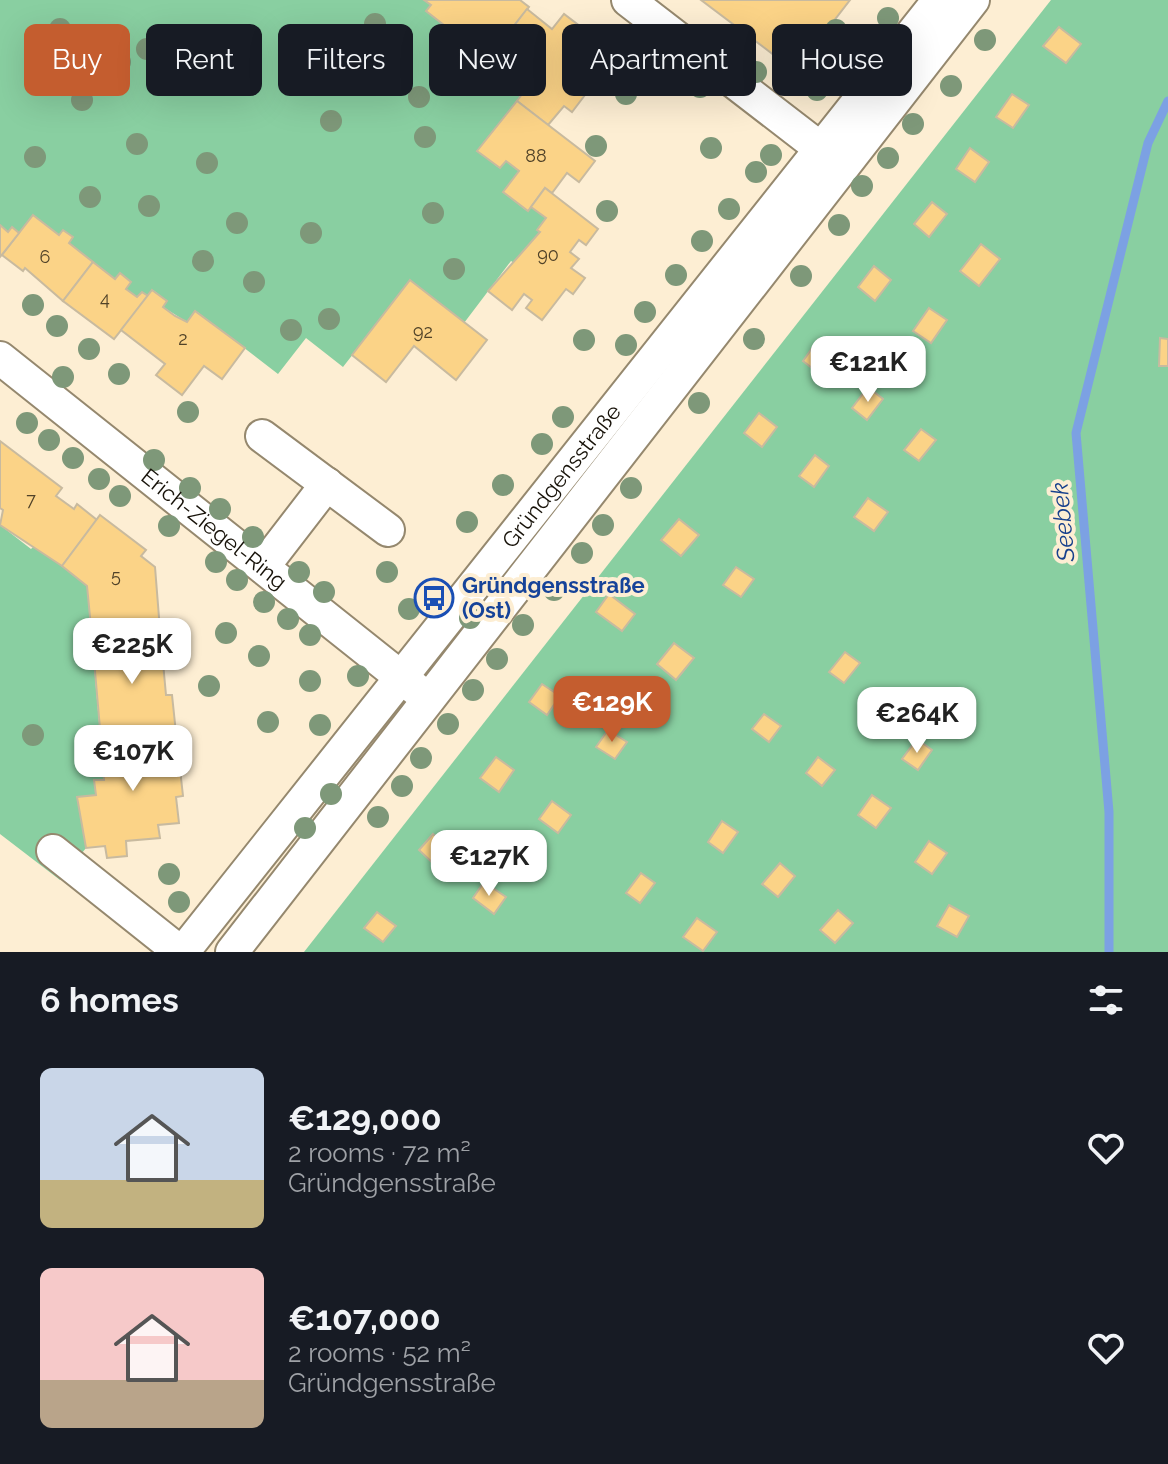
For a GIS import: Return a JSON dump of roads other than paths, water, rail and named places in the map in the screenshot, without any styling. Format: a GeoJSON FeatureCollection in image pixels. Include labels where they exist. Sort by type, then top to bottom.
{"type":"FeatureCollection","features":[{"type":"Feature","properties":{"kind":"street"},"geometry":{"type":"LineString","coordinates":[[628,0],[832,158]]}},
{"type":"Feature","properties":{"kind":"street","name":"Gründgensstraße"},"geometry":{"type":"LineString","coordinates":[[232,952],[429,699],[832,158],[939,0]]}},
{"type":"Feature","properties":{"kind":"street","name":"Gründgensstraße"},"geometry":{"type":"LineString","coordinates":[[182,952],[402,677],[832,158],[973,0]]}},
{"type":"Feature","properties":{"kind":"street","name":"Erich-Ziegel-Ring"},"geometry":{"type":"LineString","coordinates":[[0,358],[429,699]]}},
{"type":"Feature","properties":{"kind":"street"},"geometry":{"type":"LineString","coordinates":[[262,436],[388,530]]}},
{"type":"Feature","properties":{"kind":"street"},"geometry":{"type":"LineString","coordinates":[[263,567],[327,484]]}},
{"type":"Feature","properties":{"kind":"street"},"geometry":{"type":"LineString","coordinates":[[53,851],[182,952]]}},
{"type":"Feature","properties":{"kind":"waterway","name":"Seebek"},"geometry":{"type":"LineString","coordinates":[[1109,952],[1109,812],[1076,433],[1148,143],[1168,101]]}},
{"type":"Feature","properties":{"kind":"place","name":"Gründgensstraße (Ost)"},"geometry":{"type":"Point","coordinates":[434,598]}}]}
